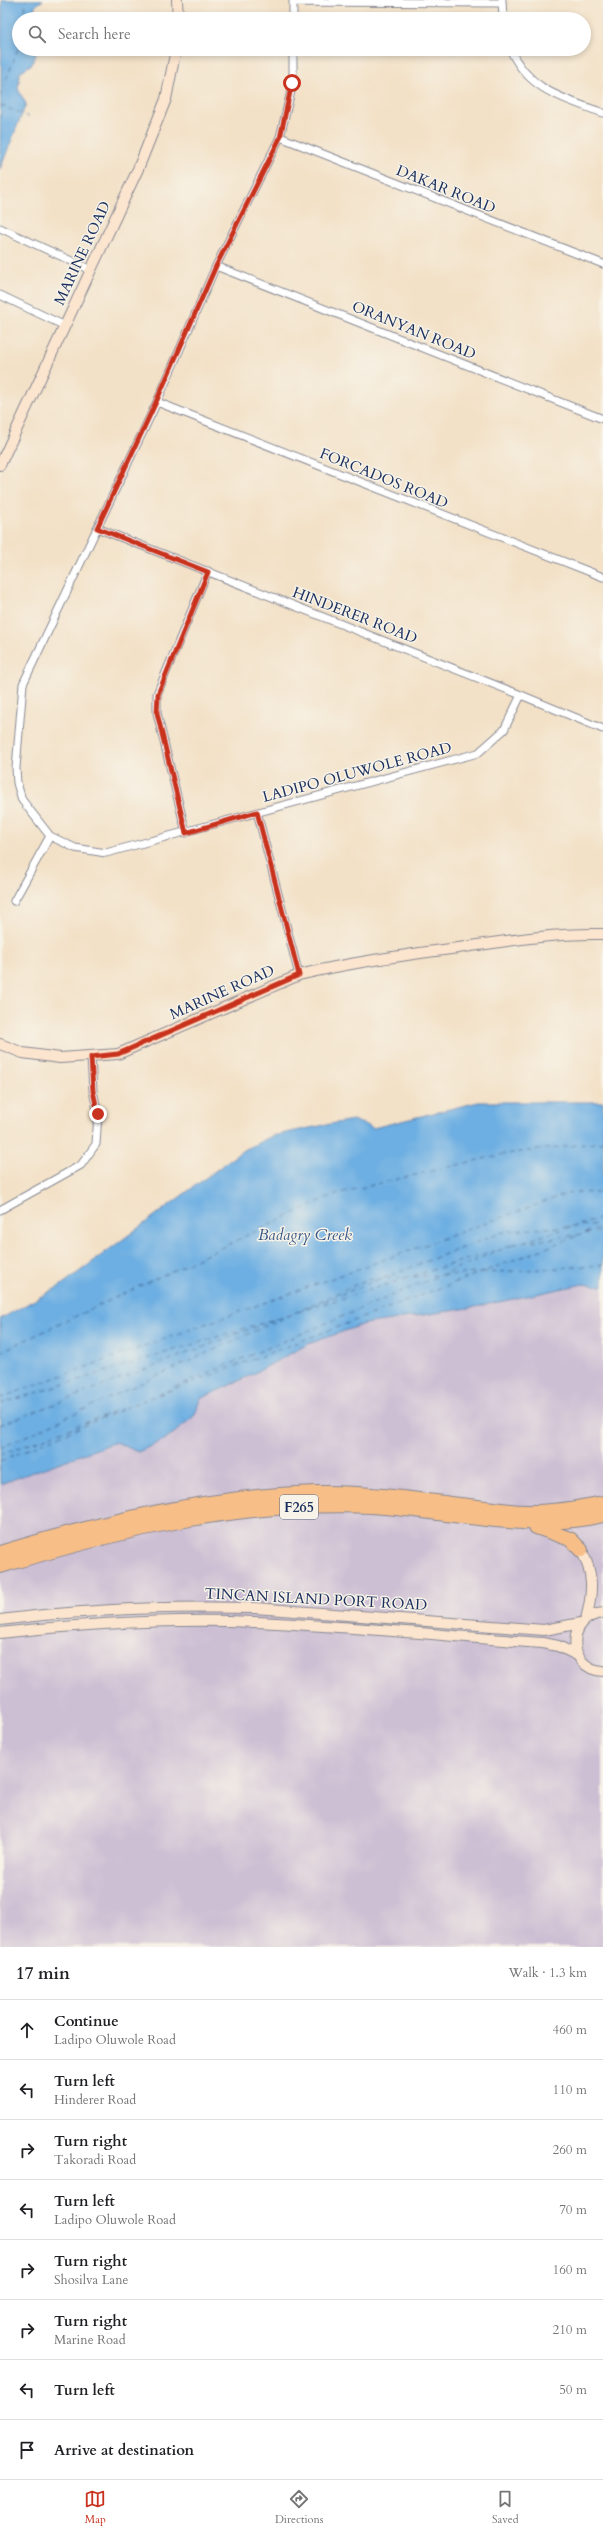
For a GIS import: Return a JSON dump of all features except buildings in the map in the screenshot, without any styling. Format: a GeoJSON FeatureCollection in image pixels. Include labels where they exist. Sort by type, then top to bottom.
{"type":"FeatureCollection","features":[{"type":"Feature","properties":{"kind":"highway","name":"F265"},"geometry":{"type":"LineString","coordinates":[[0,1553],[126,1519],[175,1509],[270,1496],[316,1494],[377,1495],[530,1512],[556,1511],[603,1503]]}},
{"type":"Feature","properties":{"kind":"highway","name":"F265"},"geometry":{"type":"LineString","coordinates":[[0,1566],[116,1534],[180,1520],[272,1508],[372,1506],[524,1524],[561,1522],[603,1514]]}},
{"type":"Feature","properties":{"kind":"highway"},"geometry":{"type":"LineString","coordinates":[[524,1524],[564,1536],[581,1550]]}},
{"type":"Feature","properties":{"kind":"street"},"geometry":{"type":"LineString","coordinates":[[177,0],[178,12]]}},
{"type":"Feature","properties":{"kind":"street"},"geometry":{"type":"LineString","coordinates":[[293,12],[293,1],[502,1],[503,12]]}},
{"type":"Feature","properties":{"kind":"street","name":"MARINE ROAD"},"geometry":{"type":"LineString","coordinates":[[0,465],[138,169],[166,99],[175,56]]}},
{"type":"Feature","properties":{"kind":"street","name":"LADIPO OLUWOLE ROAD"},"geometry":{"type":"LineString","coordinates":[[293,56],[292,83],[280,138],[216,266],[156,402],[27,673],[20,697],[17,784],[22,800],[50,836],[75,848],[106,853],[186,833],[257,812],[478,753],[504,730],[521,695]]}},
{"type":"Feature","properties":{"kind":"street"},"geometry":{"type":"LineString","coordinates":[[514,56],[525,75],[534,83],[552,93],[603,113]]}},
{"type":"Feature","properties":{"kind":"street","name":"DAKAR ROAD"},"geometry":{"type":"LineString","coordinates":[[280,138],[603,264]]}},
{"type":"Feature","properties":{"kind":"street"},"geometry":{"type":"LineString","coordinates":[[0,228],[91,270]]}},
{"type":"Feature","properties":{"kind":"street","name":"ORANYAN ROAD"},"geometry":{"type":"LineString","coordinates":[[216,266],[603,419]]}},
{"type":"Feature","properties":{"kind":"street"},"geometry":{"type":"LineString","coordinates":[[0,295],[65,326]]}},
{"type":"Feature","properties":{"kind":"street","name":"FORCADOS ROAD"},"geometry":{"type":"LineString","coordinates":[[156,402],[603,577]]}},
{"type":"Feature","properties":{"kind":"street","name":"HINDERER ROAD"},"geometry":{"type":"LineString","coordinates":[[97,528],[521,695],[603,729]]}},
{"type":"Feature","properties":{"kind":"street"},"geometry":{"type":"LineString","coordinates":[[186,833],[157,713],[158,694],[208,572]]}},
{"type":"Feature","properties":{"kind":"street"},"geometry":{"type":"LineString","coordinates":[[257,812],[299,975]]}},
{"type":"Feature","properties":{"kind":"street"},"geometry":{"type":"LineString","coordinates":[[14,901],[50,836]]}},
{"type":"Feature","properties":{"kind":"street","name":"MARINE ROAD"},"geometry":{"type":"LineString","coordinates":[[0,1044],[41,1056],[60,1058],[118,1054],[299,975],[371,960],[505,941],[575,934],[603,934]]}},
{"type":"Feature","properties":{"kind":"street"},"geometry":{"type":"LineString","coordinates":[[0,1210],[81,1165],[96,1144],[98,1114],[93,1091],[91,1057]]}},
{"type":"Feature","properties":{"kind":"street"},"geometry":{"type":"LineString","coordinates":[[577,1655],[574,1638],[584,1621],[592,1591],[591,1575],[581,1550]]}},
{"type":"Feature","properties":{"kind":"street","name":"TINCAN ISLAND PORT ROAD"},"geometry":{"type":"LineString","coordinates":[[0,1620],[100,1610],[212,1607],[255,1608],[544,1630],[584,1621],[603,1613]]}},
{"type":"Feature","properties":{"kind":"street","name":"TINCAN ISLAND PORT ROAD"},"geometry":{"type":"LineString","coordinates":[[0,1633],[85,1625],[166,1621],[254,1622],[543,1643],[558,1646],[577,1655],[586,1666],[603,1671]]}},
{"type":"Feature","properties":{"kind":"shaded area"},"geometry":{"type":"Polygon","coordinates":[[[583,1284],[603,1286],[603,1947],[0,1947],[0,1484],[116,1442],[138,1452],[168,1438],[195,1415],[200,1399],[253,1374],[308,1344],[364,1324],[475,1307],[583,1284]]]}},
{"type":"Feature","properties":{"kind":"water"},"geometry":{"type":"Polygon","coordinates":[[[2,0],[43,0],[35,6],[35,12],[12,12],[12,56],[35,56],[32,64],[20,72],[18,89],[26,104],[0,169],[2,0]]]}},
{"type":"Feature","properties":{"kind":"water","name":"Badagry Creek"},"geometry":{"type":"Polygon","coordinates":[[[478,1102],[603,1102],[603,1286],[583,1284],[475,1307],[364,1324],[308,1344],[253,1374],[200,1399],[195,1415],[168,1438],[138,1452],[116,1442],[0,1484],[0,1319],[60,1286],[242,1151],[272,1136],[353,1120],[373,1128],[478,1102]]]}},
{"type":"Feature","properties":{"kind":"ferry route"},"geometry":{"type":"LineString","coordinates":[[24,12],[26,0]]}},
{"type":"Feature","properties":{"kind":"ferry route"},"geometry":{"type":"LineString","coordinates":[[0,96],[15,56]]}},
{"type":"Feature","properties":{"kind":"ferry route"},"geometry":{"type":"LineString","coordinates":[[0,105],[29,117]]}},
{"type":"Feature","properties":{"kind":"ferry route"},"geometry":{"type":"LineString","coordinates":[[0,1352],[335,1194],[504,1154],[603,1142]]}},
{"type":"Feature","properties":{"kind":"ferry route"},"geometry":{"type":"LineString","coordinates":[[0,1398],[572,1192],[603,1193]]}},
{"type":"Feature","properties":{"kind":"ferry route"},"geometry":{"type":"LineString","coordinates":[[579,1225],[603,1217]]}},
{"type":"Feature","properties":{"kind":"ferry route"},"geometry":{"type":"LineString","coordinates":[[383,1278],[506,1231],[603,1224]]}},
{"type":"Feature","properties":{"kind":"ferry route"},"geometry":{"type":"LineString","coordinates":[[523,1242],[574,1226]]}},
{"type":"Feature","properties":{"kind":"ferry route"},"geometry":{"type":"LineString","coordinates":[[585,1233],[603,1226]]}},
{"type":"Feature","properties":{"kind":"ferry route"},"geometry":{"type":"LineString","coordinates":[[0,1461],[514,1244],[603,1231]]}},
{"type":"Feature","properties":{"kind":"ferry route"},"geometry":{"type":"LineString","coordinates":[[159,1395],[580,1235]]}},
{"type":"Feature","properties":{"kind":"ferry route"},"geometry":{"type":"LineString","coordinates":[[510,1246],[516,1244]]}},
{"type":"Feature","properties":{"kind":"ferry route"},"geometry":{"type":"LineString","coordinates":[[413,1276],[497,1250]]}},
{"type":"Feature","properties":{"kind":"ferry route"},"geometry":{"type":"LineString","coordinates":[[482,1273],[603,1265]]}},
{"type":"Feature","properties":{"kind":"ferry route"},"geometry":{"type":"LineString","coordinates":[[442,1275],[479,1273]]}},
{"type":"Feature","properties":{"kind":"ferry route"},"geometry":{"type":"LineString","coordinates":[[0,1448],[366,1280],[439,1275]]}},
{"type":"Feature","properties":{"kind":"ferry route"},"geometry":{"type":"LineString","coordinates":[[298,1312],[408,1278]]}},
{"type":"Feature","properties":{"kind":"ferry route"},"geometry":{"type":"LineString","coordinates":[[307,1308],[380,1279]]}},
{"type":"Feature","properties":{"kind":"ferry route"},"geometry":{"type":"LineString","coordinates":[[0,1425],[287,1315]]}},
{"type":"Feature","properties":{"kind":"ferry route"},"geometry":{"type":"LineString","coordinates":[[0,1404],[278,1318]]}},
{"type":"Feature","properties":{"kind":"ferry route"},"geometry":{"type":"LineString","coordinates":[[0,1455],[124,1408]]}},
{"type":"Feature","properties":{"kind":"route"},"geometry":{"type":"LineString","coordinates":[[98,1114],[93,1091],[91,1057],[118,1054],[299,975],[257,812],[186,833],[158,718],[158,694],[208,572],[97,528],[156,402],[216,266],[280,138],[285,122],[292,83]]}}]}
